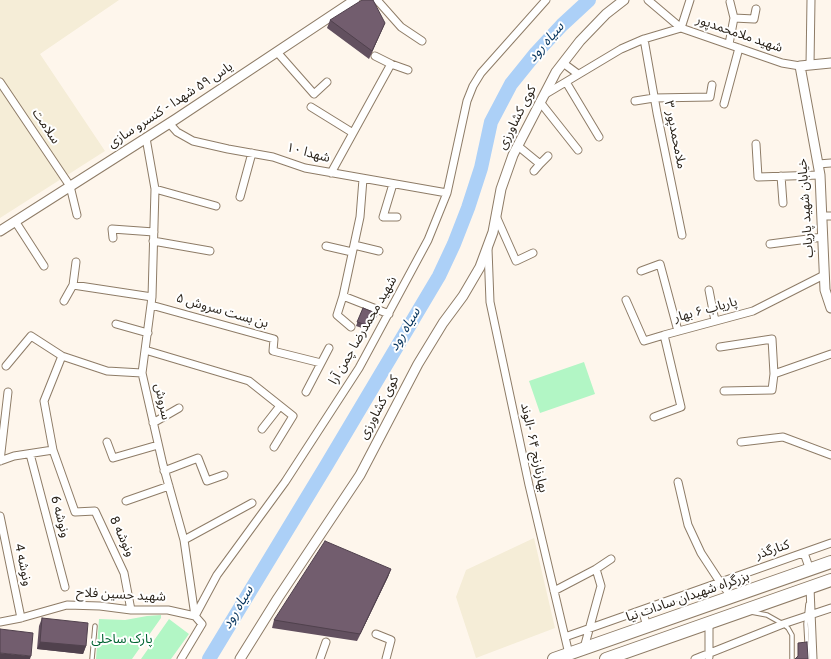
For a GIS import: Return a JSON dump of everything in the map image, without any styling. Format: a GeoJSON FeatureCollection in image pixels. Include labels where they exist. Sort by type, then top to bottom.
{"type":"FeatureCollection","features":[{"type":"Feature","properties":{"kind":"highway","name":"بزرگراه شهیدان سادات نیا"},"geometry":{"type":"LineString","coordinates":[[554,659],[831,562]]}},
{"type":"Feature","properties":{"kind":"highway"},"geometry":{"type":"LineString","coordinates":[[606,659],[831,580]]}},
{"type":"Feature","properties":{"kind":"street","name":"یاس ۵۹ شهدا - کنسرو سازی"},"geometry":{"type":"LineString","coordinates":[[0,231],[146,138],[355,0]]}},
{"type":"Feature","properties":{"kind":"street"},"geometry":{"type":"LineString","coordinates":[[376,0],[401,27],[422,41]]}},
{"type":"Feature","properties":{"kind":"street","name":"شهید محمدرضا چمن آرا"},"geometry":{"type":"LineString","coordinates":[[195,616],[217,575],[285,482],[359,368],[428,240],[447,193],[467,101],[473,86],[481,73],[546,0]]}},
{"type":"Feature","properties":{"kind":"street","name":"کوی کشاورزی"},"geometry":{"type":"LineString","coordinates":[[240,659],[278,598],[360,475],[418,364],[443,323],[463,296],[480,267],[493,232],[501,189],[518,146],[556,72],[580,41],[606,14],[624,0]]}},
{"type":"Feature","properties":{"kind":"street"},"geometry":{"type":"LineString","coordinates":[[648,0],[681,28],[690,0]]}},
{"type":"Feature","properties":{"kind":"street"},"geometry":{"type":"LineString","coordinates":[[810,65],[811,0]]}},
{"type":"Feature","properties":{"kind":"street"},"geometry":{"type":"LineString","coordinates":[[729,44],[734,18],[730,2]]}},
{"type":"Feature","properties":{"kind":"street"},"geometry":{"type":"LineString","coordinates":[[734,18],[754,19],[756,9]]}},
{"type":"Feature","properties":{"kind":"street","name":"شهید ملامحمدپور"},"geometry":{"type":"LineString","coordinates":[[542,99],[578,74],[621,49],[644,39],[681,28],[782,63],[800,66]]}},
{"type":"Feature","properties":{"kind":"street","name":"ملامحمدپور ۳"},"geometry":{"type":"LineString","coordinates":[[644,39],[654,98],[682,235]]}},
{"type":"Feature","properties":{"kind":"street"},"geometry":{"type":"LineString","coordinates":[[724,104],[739,48]]}},
{"type":"Feature","properties":{"kind":"street"},"geometry":{"type":"LineString","coordinates":[[277,52],[314,94],[327,82]]}},
{"type":"Feature","properties":{"kind":"street"},"geometry":{"type":"LineString","coordinates":[[376,56],[391,64],[408,70]]}},
{"type":"Feature","properties":{"kind":"street"},"geometry":{"type":"LineString","coordinates":[[800,66],[831,62]]}},
{"type":"Feature","properties":{"kind":"street"},"geometry":{"type":"LineString","coordinates":[[563,63],[578,74]]}},
{"type":"Feature","properties":{"kind":"street"},"geometry":{"type":"LineString","coordinates":[[331,173],[391,64]]}},
{"type":"Feature","properties":{"kind":"street","name":"خیابان شهید پاریاب"},"geometry":{"type":"LineString","coordinates":[[800,66],[826,216],[823,237],[827,271],[825,290],[831,305]]}},
{"type":"Feature","properties":{"kind":"street","name":"سلامت"},"geometry":{"type":"LineString","coordinates":[[0,82],[70,186]]}},
{"type":"Feature","properties":{"kind":"street"},"geometry":{"type":"LineString","coordinates":[[566,82],[599,137]]}},
{"type":"Feature","properties":{"kind":"street"},"geometry":{"type":"LineString","coordinates":[[635,101],[654,98],[710,98],[712,85]]}},
{"type":"Feature","properties":{"kind":"street"},"geometry":{"type":"LineString","coordinates":[[542,99],[578,150]]}},
{"type":"Feature","properties":{"kind":"street"},"geometry":{"type":"LineString","coordinates":[[311,107],[353,133]]}},
{"type":"Feature","properties":{"kind":"street","name":"شهدا ۱۰"},"geometry":{"type":"LineString","coordinates":[[169,123],[177,132],[192,141],[273,157],[305,168],[447,193]]}},
{"type":"Feature","properties":{"kind":"street","name":"سروش"},"geometry":{"type":"LineString","coordinates":[[146,138],[155,189],[152,301],[142,373],[164,471],[184,540],[195,616]]}},
{"type":"Feature","properties":{"kind":"street"},"geometry":{"type":"LineString","coordinates":[[756,144],[758,177],[820,175]]}},
{"type":"Feature","properties":{"kind":"street"},"geometry":{"type":"LineString","coordinates":[[518,146],[540,164]]}},
{"type":"Feature","properties":{"kind":"street"},"geometry":{"type":"LineString","coordinates":[[240,197],[252,154]]}},
{"type":"Feature","properties":{"kind":"street"},"geometry":{"type":"LineString","coordinates":[[534,171],[548,156]]}},
{"type":"Feature","properties":{"kind":"street"},"geometry":{"type":"LineString","coordinates":[[818,164],[831,163]]}},
{"type":"Feature","properties":{"kind":"street"},"geometry":{"type":"LineString","coordinates":[[781,176],[783,203]]}},
{"type":"Feature","properties":{"kind":"street"},"geometry":{"type":"LineString","coordinates":[[351,328],[337,315],[343,296],[360,217],[363,179]]}},
{"type":"Feature","properties":{"kind":"street"},"geometry":{"type":"LineString","coordinates":[[393,184],[383,217],[397,218]]}},
{"type":"Feature","properties":{"kind":"street"},"geometry":{"type":"LineString","coordinates":[[70,186],[77,215]]}},
{"type":"Feature","properties":{"kind":"street"},"geometry":{"type":"LineString","coordinates":[[155,189],[216,206]]}},
{"type":"Feature","properties":{"kind":"street"},"geometry":{"type":"LineString","coordinates":[[496,216],[516,261],[533,254]]}},
{"type":"Feature","properties":{"kind":"street"},"geometry":{"type":"LineString","coordinates":[[15,221],[44,266]]}},
{"type":"Feature","properties":{"kind":"street"},"geometry":{"type":"LineString","coordinates":[[113,238],[112,229],[154,232]]}},
{"type":"Feature","properties":{"kind":"street"},"geometry":{"type":"LineString","coordinates":[[770,244],[823,237]]}},
{"type":"Feature","properties":{"kind":"street"},"geometry":{"type":"LineString","coordinates":[[153,241],[210,251]]}},
{"type":"Feature","properties":{"kind":"street","name":"بهارنارنج ۶۴ -الوند"},"geometry":{"type":"LineString","coordinates":[[488,245],[490,302],[529,485],[569,654]]}},
{"type":"Feature","properties":{"kind":"street"},"geometry":{"type":"LineString","coordinates":[[326,246],[378,251]]}},
{"type":"Feature","properties":{"kind":"street"},"geometry":{"type":"LineString","coordinates":[[64,301],[72,285],[76,262]]}},
{"type":"Feature","properties":{"kind":"street"},"geometry":{"type":"LineString","coordinates":[[640,271],[660,264],[678,331]]}},
{"type":"Feature","properties":{"kind":"street","name":"پاریاب ۶ بهار"},"geometry":{"type":"LineString","coordinates":[[654,417],[682,407],[664,335],[753,311],[827,271]]}},
{"type":"Feature","properties":{"kind":"street"},"geometry":{"type":"LineString","coordinates":[[72,285],[152,301]]}},
{"type":"Feature","properties":{"kind":"street"},"geometry":{"type":"LineString","coordinates":[[709,290],[715,321]]}},
{"type":"Feature","properties":{"kind":"street"},"geometry":{"type":"LineString","coordinates":[[343,296],[389,314]]}},
{"type":"Feature","properties":{"kind":"street"},"geometry":{"type":"LineString","coordinates":[[626,300],[644,341],[664,335]]}},
{"type":"Feature","properties":{"kind":"street","name":"بن بست سروش ۵"},"geometry":{"type":"LineString","coordinates":[[152,301],[274,339],[273,351],[321,362]]}},
{"type":"Feature","properties":{"kind":"street"},"geometry":{"type":"LineString","coordinates":[[116,324],[148,333]]}},
{"type":"Feature","properties":{"kind":"street"},"geometry":{"type":"LineString","coordinates":[[6,366],[31,336],[62,356],[107,371],[142,373]]}},
{"type":"Feature","properties":{"kind":"street"},"geometry":{"type":"LineString","coordinates":[[720,347],[772,339],[774,374],[772,390],[724,391]]}},
{"type":"Feature","properties":{"kind":"street"},"geometry":{"type":"LineString","coordinates":[[306,392],[329,348]]}},
{"type":"Feature","properties":{"kind":"street"},"geometry":{"type":"LineString","coordinates":[[145,350],[249,381],[293,416],[274,446]]}},
{"type":"Feature","properties":{"kind":"street"},"geometry":{"type":"LineString","coordinates":[[774,374],[831,354]]}},
{"type":"Feature","properties":{"kind":"street"},"geometry":{"type":"LineString","coordinates":[[8,392],[0,461],[14,456],[53,450],[44,401],[62,356]]}},
{"type":"Feature","properties":{"kind":"street"},"geometry":{"type":"LineString","coordinates":[[262,429],[280,406]]}},
{"type":"Feature","properties":{"kind":"street"},"geometry":{"type":"LineString","coordinates":[[153,423],[179,408]]}},
{"type":"Feature","properties":{"kind":"street"},"geometry":{"type":"LineString","coordinates":[[741,442],[783,437],[831,455]]}},
{"type":"Feature","properties":{"kind":"street"},"geometry":{"type":"LineString","coordinates":[[107,442],[113,458],[158,445]]}},
{"type":"Feature","properties":{"kind":"street","name":"ونوشه 8"},"geometry":{"type":"LineString","coordinates":[[53,450],[75,512],[95,511],[124,573],[131,610]]}},
{"type":"Feature","properties":{"kind":"street","name":"ونوشه 6"},"geometry":{"type":"LineString","coordinates":[[30,454],[65,587]]}},
{"type":"Feature","properties":{"kind":"street"},"geometry":{"type":"LineString","coordinates":[[164,471],[198,458],[207,481],[224,475]]}},
{"type":"Feature","properties":{"kind":"street"},"geometry":{"type":"LineString","coordinates":[[678,482],[688,525],[701,553],[732,597]]}},
{"type":"Feature","properties":{"kind":"street"},"geometry":{"type":"LineString","coordinates":[[126,500],[169,486]]}},
{"type":"Feature","properties":{"kind":"street"},"geometry":{"type":"LineString","coordinates":[[184,540],[252,503]]}},
{"type":"Feature","properties":{"kind":"street","name":"ونوشه 4"},"geometry":{"type":"LineString","coordinates":[[0,516],[21,618]]}},
{"type":"Feature","properties":{"kind":"street","name":"کنارگذر"},"geometry":{"type":"LineString","coordinates":[[565,637],[831,543]]}},
{"type":"Feature","properties":{"kind":"street"},"geometry":{"type":"LineString","coordinates":[[804,553],[810,570]]}},
{"type":"Feature","properties":{"kind":"street"},"geometry":{"type":"LineString","coordinates":[[554,591],[596,569],[611,559]]}},
{"type":"Feature","properties":{"kind":"street"},"geometry":{"type":"LineString","coordinates":[[584,648],[601,586],[596,569]]}},
{"type":"Feature","properties":{"kind":"street"},"geometry":{"type":"LineString","coordinates":[[810,588],[809,615],[813,659]]}},
{"type":"Feature","properties":{"kind":"street","name":"شهید حسین فلاح"},"geometry":{"type":"LineString","coordinates":[[0,622],[21,618],[67,605],[100,606],[131,610],[168,610],[195,616]]}},
{"type":"Feature","properties":{"kind":"street"},"geometry":{"type":"LineString","coordinates":[[695,659],[709,656],[783,624],[831,608]]}},
{"type":"Feature","properties":{"kind":"street"},"geometry":{"type":"LineString","coordinates":[[642,610],[647,626]]}},
{"type":"Feature","properties":{"kind":"street"},"geometry":{"type":"LineString","coordinates":[[181,659],[202,624],[195,616]]}},
{"type":"Feature","properties":{"kind":"street"},"geometry":{"type":"LineString","coordinates":[[709,623],[709,656]]}},
{"type":"Feature","properties":{"kind":"street"},"geometry":{"type":"LineString","coordinates":[[376,634],[391,640],[386,659]]}},
{"type":"Feature","properties":{"kind":"street"},"geometry":{"type":"LineString","coordinates":[[320,659],[326,642]]}},
{"type":"Feature","properties":{"kind":"lane"},"geometry":{"type":"LineString","coordinates":[[744,611],[767,615],[788,628],[792,635],[792,659]]}},
{"type":"Feature","properties":{"kind":"lane"},"geometry":{"type":"LineString","coordinates":[[808,659],[806,624],[809,615]]}},
{"type":"Feature","properties":{"kind":"lane"},"geometry":{"type":"LineString","coordinates":[[92,659],[94,626]]}},
{"type":"Feature","properties":{"kind":"shaded area"},"geometry":{"type":"Polygon","coordinates":[[[0,0],[119,0],[40,54],[105,151],[0,218],[0,0]]]}},
{"type":"Feature","properties":{"kind":"shaded area"},"geometry":{"type":"Polygon","coordinates":[[[534,538],[555,628],[476,658],[456,597],[466,570],[534,538]]]}},
{"type":"Feature","properties":{"kind":"green space"},"geometry":{"type":"Polygon","coordinates":[[[584,362],[595,394],[540,413],[529,381],[584,362]]]}},
{"type":"Feature","properties":{"kind":"green space","name":"پارک ساحلی"},"geometry":{"type":"Polygon","coordinates":[[[161,615],[161,618],[132,659],[96,659],[99,619],[125,620],[161,615]]]}},
{"type":"Feature","properties":{"kind":"green space"},"geometry":{"type":"Polygon","coordinates":[[[169,619],[189,634],[171,659],[141,659],[169,619]]]}},
{"type":"Feature","properties":{"kind":"building"},"geometry":{"type":"Polygon","coordinates":[[[362,0],[373,0],[385,23],[372,51],[330,20],[362,0]]]}},
{"type":"Feature","properties":{"kind":"building"},"geometry":{"type":"Polygon","coordinates":[[[363,308],[378,314],[370,326],[357,322],[363,308]]]}},
{"type":"Feature","properties":{"kind":"building"},"geometry":{"type":"Polygon","coordinates":[[[325,541],[391,569],[360,634],[274,620],[325,541]]]}},
{"type":"Feature","properties":{"kind":"building"},"geometry":{"type":"Polygon","coordinates":[[[42,618],[88,623],[86,646],[40,642],[42,618]]]}},
{"type":"Feature","properties":{"kind":"building"},"geometry":{"type":"Polygon","coordinates":[[[0,629],[33,633],[31,656],[0,653],[0,629]]]}},
{"type":"Feature","properties":{"kind":"building"},"geometry":{"type":"Polygon","coordinates":[[[807,642],[808,659],[795,659],[798,656],[798,643],[807,642]]]}},
{"type":"Feature","properties":{"kind":"waterway","name":"سیاه رود"},"geometry":{"type":"LineString","coordinates":[[209,659],[439,276],[454,244],[468,208],[481,168],[491,122],[511,84],[536,53],[562,25],[589,0]]}}]}
